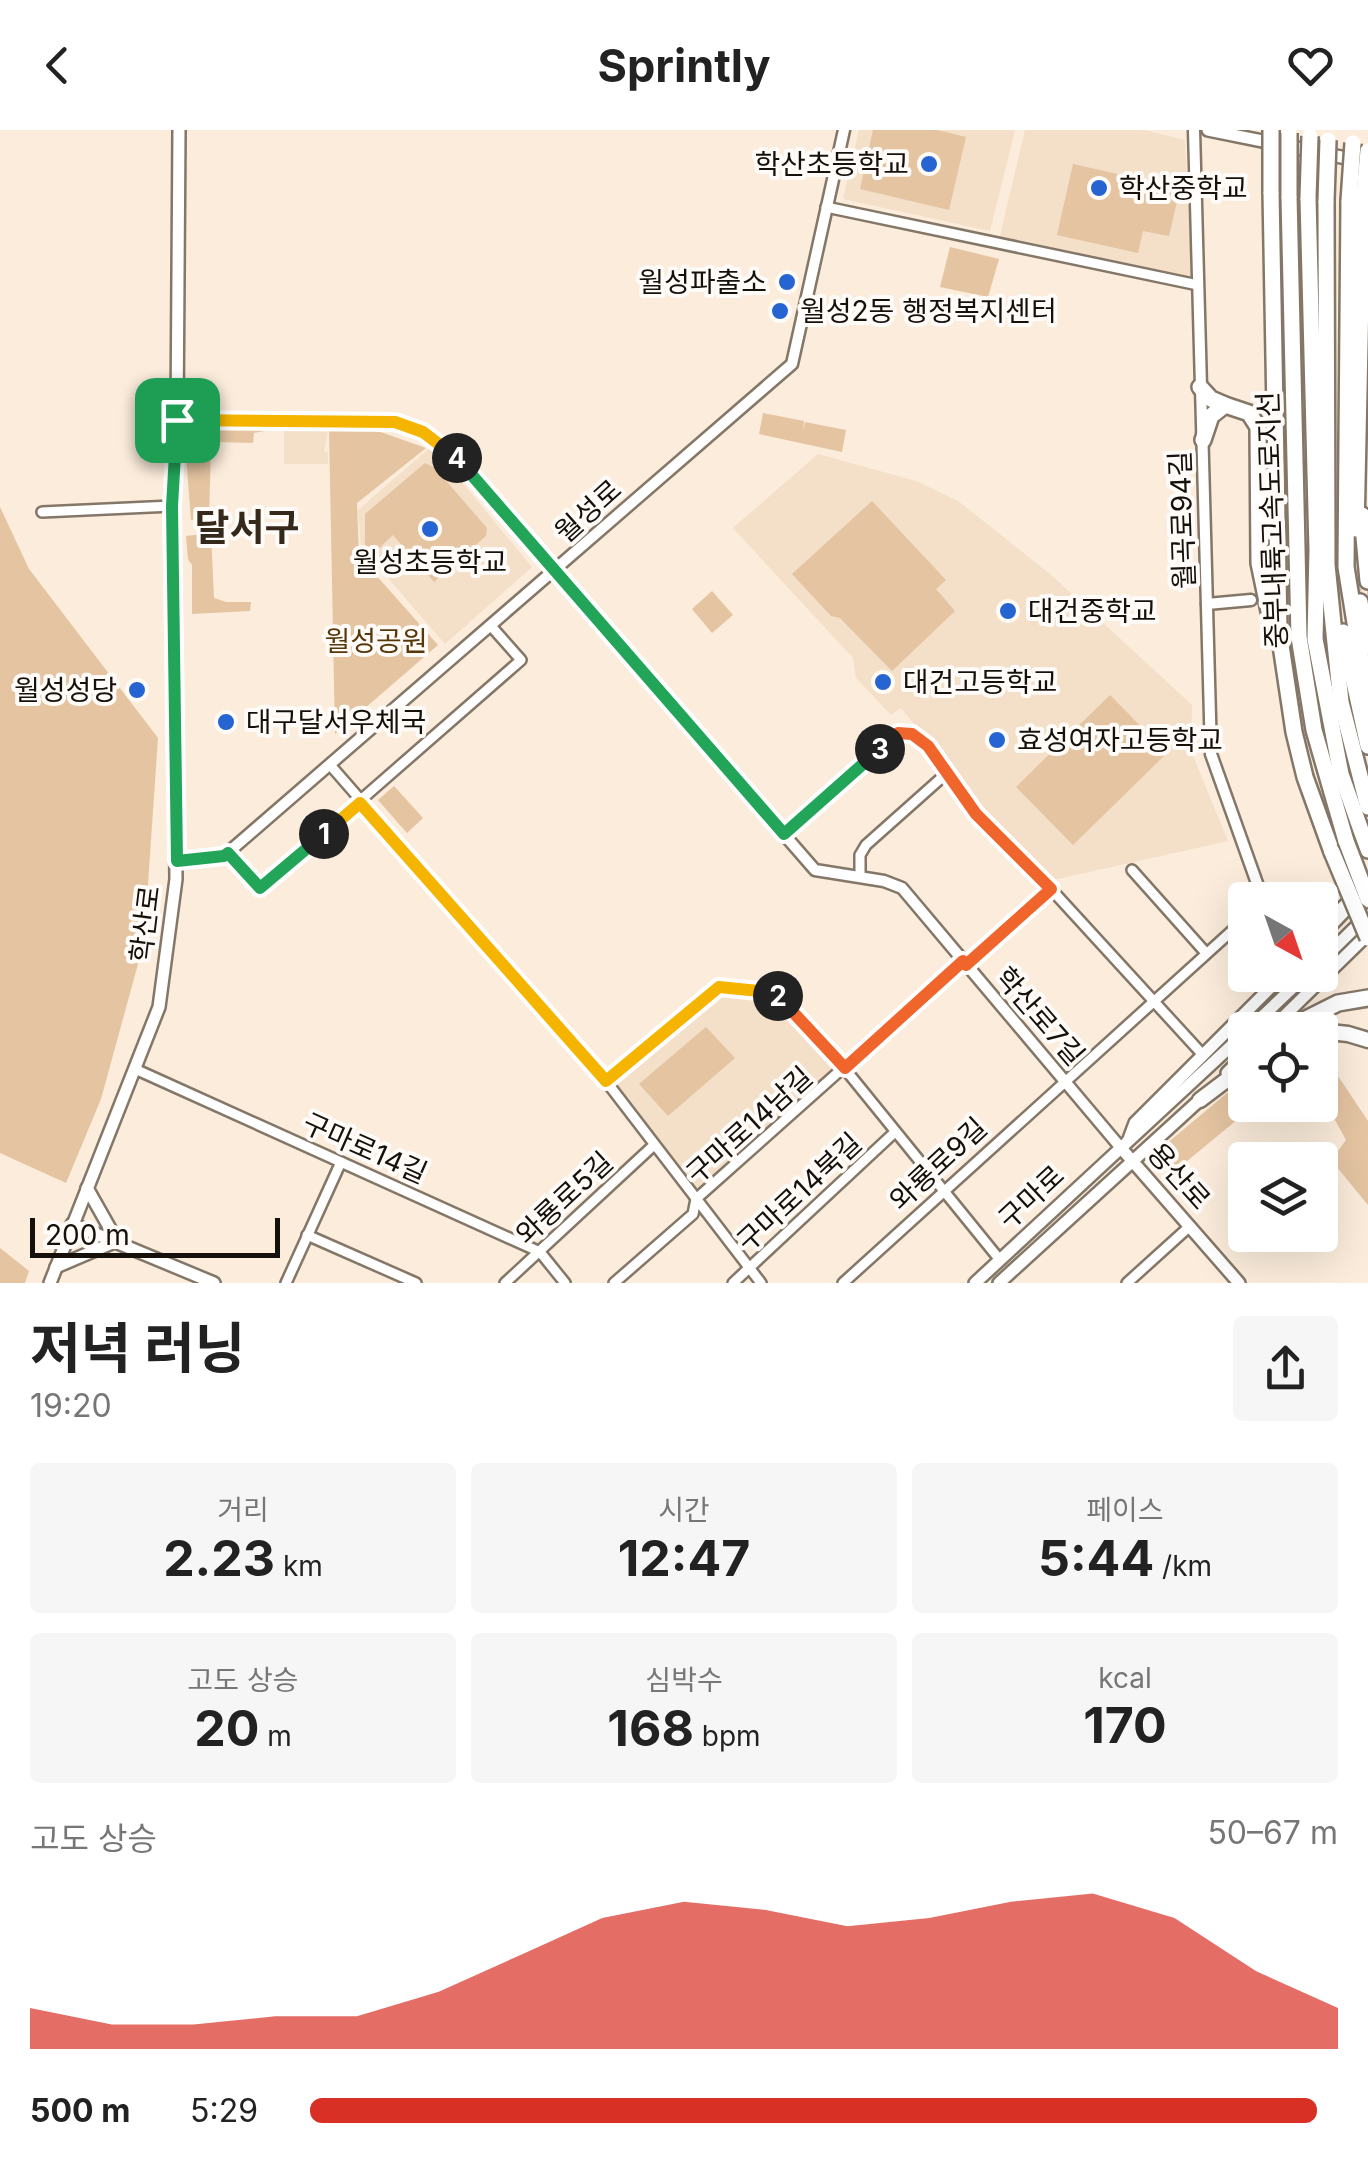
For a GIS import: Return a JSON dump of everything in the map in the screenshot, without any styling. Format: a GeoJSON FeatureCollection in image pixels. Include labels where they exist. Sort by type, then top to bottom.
{"type":"FeatureCollection","features":[{"type":"Feature","properties":{"kind":"highway"},"geometry":{"type":"LineString","coordinates":[[1271,130],[1275,548],[1279,632],[1294,732]]}},
{"type":"Feature","properties":{"kind":"highway","name":"중부내륙고속도로지선"},"geometry":{"type":"LineString","coordinates":[[1289,131],[1298,637],[1317,746],[1368,899]]}},
{"type":"Feature","properties":{"kind":"highway","name":"중부내륙고속도로지선"},"geometry":{"type":"LineString","coordinates":[[1310,133],[1315,639],[1341,774],[1368,850]]}},
{"type":"Feature","properties":{"kind":"highway"},"geometry":{"type":"LineString","coordinates":[[1328,135],[1327,566],[1341,702],[1368,807]]}},
{"type":"Feature","properties":{"kind":"highway"},"geometry":{"type":"LineString","coordinates":[[1359,141],[1346,567],[1368,703]]}},
{"type":"Feature","properties":{"kind":"highway"},"geometry":{"type":"LineString","coordinates":[[1356,203],[1359,470],[1355,566],[1368,647]]}},
{"type":"Feature","properties":{"kind":"highway"},"geometry":{"type":"LineString","coordinates":[[1200,388],[1211,399],[1249,413],[1258,427],[1259,564],[1294,732],[1332,852],[1368,936]]}},
{"type":"Feature","properties":{"kind":"highway"},"geometry":{"type":"LineString","coordinates":[[1203,440],[1210,416],[1225,405]]}},
{"type":"Feature","properties":{"kind":"highway"},"geometry":{"type":"LineString","coordinates":[[1348,449],[1337,565],[1344,643],[1368,746]]}},
{"type":"Feature","properties":{"kind":"highway"},"geometry":{"type":"LineString","coordinates":[[1359,470],[1368,581]]}},
{"type":"Feature","properties":{"kind":"highway"},"geometry":{"type":"LineString","coordinates":[[1338,915],[1368,884]]}},
{"type":"Feature","properties":{"kind":"highway"},"geometry":{"type":"LineString","coordinates":[[1320,1012],[1338,1003],[1368,998]]}},
{"type":"Feature","properties":{"kind":"highway"},"geometry":{"type":"LineString","coordinates":[[1338,1033],[1368,1040]]}},
{"type":"Feature","properties":{"kind":"highway"},"geometry":{"type":"LineString","coordinates":[[1200,1100],[1228,1079]]}},
{"type":"Feature","properties":{"kind":"main road","name":"학산로"},"geometry":{"type":"LineString","coordinates":[[50,1283],[159,1008],[177,861],[172,506],[177,420],[179,130]]}},
{"type":"Feature","properties":{"kind":"main road"},"geometry":{"type":"LineString","coordinates":[[1208,130],[1368,162]]}},
{"type":"Feature","properties":{"kind":"main road"},"geometry":{"type":"LineString","coordinates":[[1338,944],[1368,915]]}},
{"type":"Feature","properties":{"kind":"main road"},"geometry":{"type":"LineString","coordinates":[[1289,1012],[1368,936]]}},
{"type":"Feature","properties":{"kind":"main road"},"geometry":{"type":"LineString","coordinates":[[1124,1145],[1135,1123],[1264,992]]}},
{"type":"Feature","properties":{"kind":"main road"},"geometry":{"type":"LineString","coordinates":[[1268,1012],[1288,992]]}},
{"type":"Feature","properties":{"kind":"main road"},"geometry":{"type":"LineString","coordinates":[[1124,1145],[1228,1049]]}},
{"type":"Feature","properties":{"kind":"main road","name":"구마로"},"geometry":{"type":"LineString","coordinates":[[999,1283],[1015,1278],[1228,1072]]}},
{"type":"Feature","properties":{"kind":"main road","name":"용산로"},"geometry":{"type":"LineString","coordinates":[[1124,1145],[1132,1162],[1239,1283]]}},
{"type":"Feature","properties":{"kind":"main road","name":"구마로"},"geometry":{"type":"LineString","coordinates":[[974,1283],[1124,1145]]}},
{"type":"Feature","properties":{"kind":"main road"},"geometry":{"type":"LineString","coordinates":[[88,1188],[117,1241]]}},
{"type":"Feature","properties":{"kind":"main road"},"geometry":{"type":"LineString","coordinates":[[72,1224],[214,1283]]}},
{"type":"Feature","properties":{"kind":"main road"},"geometry":{"type":"LineString","coordinates":[[56,1267],[117,1241]]}},
{"type":"Feature","properties":{"kind":"street","name":"월성로"},"geometry":{"type":"LineString","coordinates":[[228,853],[792,364],[844,130]]}},
{"type":"Feature","properties":{"kind":"street","name":"월곡로94길"},"geometry":{"type":"LineString","coordinates":[[1194,130],[1212,754],[1257,882]]}},
{"type":"Feature","properties":{"kind":"street"},"geometry":{"type":"LineString","coordinates":[[826,207],[1198,285]]}},
{"type":"Feature","properties":{"kind":"street","name":"학산로7길"},"geometry":{"type":"LineString","coordinates":[[177,420],[395,422],[423,432],[447,447],[814,870],[884,881],[902,888],[1124,1145]]}},
{"type":"Feature","properties":{"kind":"street"},"geometry":{"type":"LineString","coordinates":[[42,512],[172,506]]}},
{"type":"Feature","properties":{"kind":"street"},"geometry":{"type":"LineString","coordinates":[[1207,604],[1251,600]]}},
{"type":"Feature","properties":{"kind":"street"},"geometry":{"type":"LineString","coordinates":[[177,861],[228,853],[260,888],[521,660],[491,626]]}},
{"type":"Feature","properties":{"kind":"street"},"geometry":{"type":"LineString","coordinates":[[784,834],[898,733],[912,734],[928,746],[976,814],[1051,889],[1203,1055]]}},
{"type":"Feature","properties":{"kind":"street"},"geometry":{"type":"LineString","coordinates":[[332,766],[360,803],[606,1081],[761,1283]]}},
{"type":"Feature","properties":{"kind":"street"},"geometry":{"type":"LineString","coordinates":[[860,877],[860,854],[866,845],[948,772]]}},
{"type":"Feature","properties":{"kind":"street"},"geometry":{"type":"LineString","coordinates":[[1132,870],[1206,953]]}},
{"type":"Feature","properties":{"kind":"street","name":"구마로14남길"},"geometry":{"type":"LineString","coordinates":[[614,1283],[693,1214],[696,1199],[1051,889]]}},
{"type":"Feature","properties":{"kind":"street","name":"와룡로9길"},"geometry":{"type":"LineString","coordinates":[[844,1283],[1228,934]]}},
{"type":"Feature","properties":{"kind":"street"},"geometry":{"type":"LineString","coordinates":[[606,1081],[719,987],[776,994],[845,1068],[1000,1260]]}},
{"type":"Feature","properties":{"kind":"street","name":"구마로14길"},"geometry":{"type":"LineString","coordinates":[[134,1069],[540,1252],[565,1283]]}},
{"type":"Feature","properties":{"kind":"street","name":"구마로14북길"},"geometry":{"type":"LineString","coordinates":[[733,1283],[895,1132]]}},
{"type":"Feature","properties":{"kind":"street","name":"와룡로5길"},"geometry":{"type":"LineString","coordinates":[[505,1283],[654,1145]]}},
{"type":"Feature","properties":{"kind":"street"},"geometry":{"type":"LineString","coordinates":[[286,1283],[341,1162]]}},
{"type":"Feature","properties":{"kind":"street"},"geometry":{"type":"LineString","coordinates":[[1127,1283],[1190,1226]]}},
{"type":"Feature","properties":{"kind":"street"},"geometry":{"type":"LineString","coordinates":[[307,1235],[416,1283]]}},
{"type":"Feature","properties":{"kind":"shaded area","name":"학산초등학교"},"geometry":{"type":"Polygon","coordinates":[[[859,130],[1015,130],[990,231],[843,199],[859,130]]]}},
{"type":"Feature","properties":{"kind":"shaded area","name":"학산중학교"},"geometry":{"type":"Polygon","coordinates":[[[1025,130],[1144,130],[1185,140],[1192,277],[1000,236],[1025,130]]]}},
{"type":"Feature","properties":{"kind":"shaded area"},"geometry":{"type":"Polygon","coordinates":[[[284,431],[328,431],[324,451],[328,452],[328,464],[284,464],[284,431]]]}},
{"type":"Feature","properties":{"kind":"shaded area","name":"월성초등학교"},"geometry":{"type":"Polygon","coordinates":[[[432,446],[532,567],[445,644],[361,547],[358,510],[432,446]]]}},
{"type":"Feature","properties":{"kind":"shaded area"},"geometry":{"type":"Polygon","coordinates":[[[818,454],[916,481],[958,501],[1050,574],[1192,705],[1191,751],[1228,841],[1053,880],[971,794],[901,708],[891,715],[856,678],[853,658],[733,528],[818,454]]]}},
{"type":"Feature","properties":{"kind":"shaded area"},"geometry":{"type":"Polygon","coordinates":[[[730,991],[773,1002],[833,1069],[697,1191],[615,1081],[714,993],[730,991]]]}},
{"type":"Feature","properties":{"kind":"green space"},"geometry":{"type":"Polygon","coordinates":[[[873,130],[937,130],[966,137],[949,210],[860,189],[873,130]]]}},
{"type":"Feature","properties":{"kind":"green space"},"geometry":{"type":"Polygon","coordinates":[[[1073,164],[1180,188],[1169,236],[1143,231],[1138,253],[1057,235],[1073,164]]]}},
{"type":"Feature","properties":{"kind":"green space"},"geometry":{"type":"Polygon","coordinates":[[[950,247],[999,259],[988,297],[940,287],[950,247]]]}},
{"type":"Feature","properties":{"kind":"green space"},"geometry":{"type":"Polygon","coordinates":[[[763,413],[804,421],[803,432],[805,422],[846,430],[842,452],[759,434],[763,413]]]}},
{"type":"Feature","properties":{"kind":"green space"},"geometry":{"type":"Polygon","coordinates":[[[219,422],[265,422],[264,431],[254,433],[253,443],[216,442],[211,447],[209,519],[191,520],[185,442],[190,433],[219,422]]]}},
{"type":"Feature","properties":{"kind":"green space","name":"월성공원"},"geometry":{"type":"Polygon","coordinates":[[[329,428],[372,429],[426,448],[357,503],[359,556],[438,645],[335,734],[329,428]]]}},
{"type":"Feature","properties":{"kind":"green space"},"geometry":{"type":"Polygon","coordinates":[[[425,463],[435,468],[487,528],[486,536],[434,582],[393,535],[373,554],[365,545],[365,514],[425,463]]]}},
{"type":"Feature","properties":{"kind":"green space"},"geometry":{"type":"Polygon","coordinates":[[[872,501],[946,580],[936,589],[955,611],[892,671],[792,574],[872,501]]]}},
{"type":"Feature","properties":{"kind":"green space"},"geometry":{"type":"Polygon","coordinates":[[[0,507],[29,569],[158,738],[144,942],[101,1099],[66,1183],[0,1153],[0,507]]]}},
{"type":"Feature","properties":{"kind":"green space"},"geometry":{"type":"Polygon","coordinates":[[[211,533],[214,598],[251,602],[250,611],[192,614],[192,565],[186,536],[211,533]]]}},
{"type":"Feature","properties":{"kind":"green space"},"geometry":{"type":"Polygon","coordinates":[[[712,591],[733,615],[712,633],[692,609],[712,591]]]}},
{"type":"Feature","properties":{"kind":"green space"},"geometry":{"type":"Polygon","coordinates":[[[1110,695],[1167,753],[1073,845],[1016,787],[1110,695]]]}},
{"type":"Feature","properties":{"kind":"green space"},"geometry":{"type":"Polygon","coordinates":[[[394,786],[423,818],[407,833],[378,800],[394,786]]]}},
{"type":"Feature","properties":{"kind":"green space"},"geometry":{"type":"Polygon","coordinates":[[[706,1027],[735,1058],[668,1116],[639,1084],[706,1027]]]}},
{"type":"Feature","properties":{"kind":"green space"},"geometry":{"type":"Polygon","coordinates":[[[1338,1076],[1368,1121],[1368,1205],[1338,1169],[1338,1151],[1346,1140],[1336,1122],[1338,1076]]]}},
{"type":"Feature","properties":{"kind":"green space"},"geometry":{"type":"Polygon","coordinates":[[[1228,1092],[1228,1122],[1234,1122],[1175,1171],[1159,1150],[1228,1092]]]}},
{"type":"Feature","properties":{"kind":"green space"},"geometry":{"type":"Polygon","coordinates":[[[0,1248],[29,1271],[25,1283],[0,1283],[0,1248]]]}},
{"type":"Feature","properties":{"kind":"tunnel"},"geometry":{"type":"LineString","coordinates":[[1292,597],[1368,590]]}},
{"type":"Feature","properties":{"kind":"place","name":"학산초등학교"},"geometry":{"type":"Point","coordinates":[929,164]}},
{"type":"Feature","properties":{"kind":"place","name":"학산중학교"},"geometry":{"type":"Point","coordinates":[1099,188]}},
{"type":"Feature","properties":{"kind":"place","name":"월성파출소"},"geometry":{"type":"Point","coordinates":[787,282]}},
{"type":"Feature","properties":{"kind":"place","name":"월성2동 행정복지센터"},"geometry":{"type":"Point","coordinates":[780,311]}},
{"type":"Feature","properties":{"kind":"place","name":"월성초등학교"},"geometry":{"type":"Point","coordinates":[430,529]}},
{"type":"Feature","properties":{"kind":"place","name":"대건중학교"},"geometry":{"type":"Point","coordinates":[1008,611]}},
{"type":"Feature","properties":{"kind":"place","name":"대건고등학교"},"geometry":{"type":"Point","coordinates":[883,682]}},
{"type":"Feature","properties":{"kind":"place","name":"월성성당"},"geometry":{"type":"Point","coordinates":[137,690]}},
{"type":"Feature","properties":{"kind":"place","name":"대구달서우체국"},"geometry":{"type":"Point","coordinates":[226,722]}},
{"type":"Feature","properties":{"kind":"place","name":"효성여자고등학교"},"geometry":{"type":"Point","coordinates":[997,740]}},
{"type":"Feature","properties":{"kind":"district","name":"달서구"},"geometry":{"type":"Point","coordinates":[247,527]}},
{"type":"Feature","properties":{"kind":"route"},"geometry":{"type":"LineString","coordinates":[[177,420],[368,420],[395,422],[423,432],[447,447],[466,468],[784,834],[898,733],[912,734],[928,746],[976,814],[1051,889],[966,965],[963,961],[845,1068],[776,994],[719,987],[606,1081],[360,803],[260,888],[228,853],[177,861],[172,506],[177,420]]}}]}
